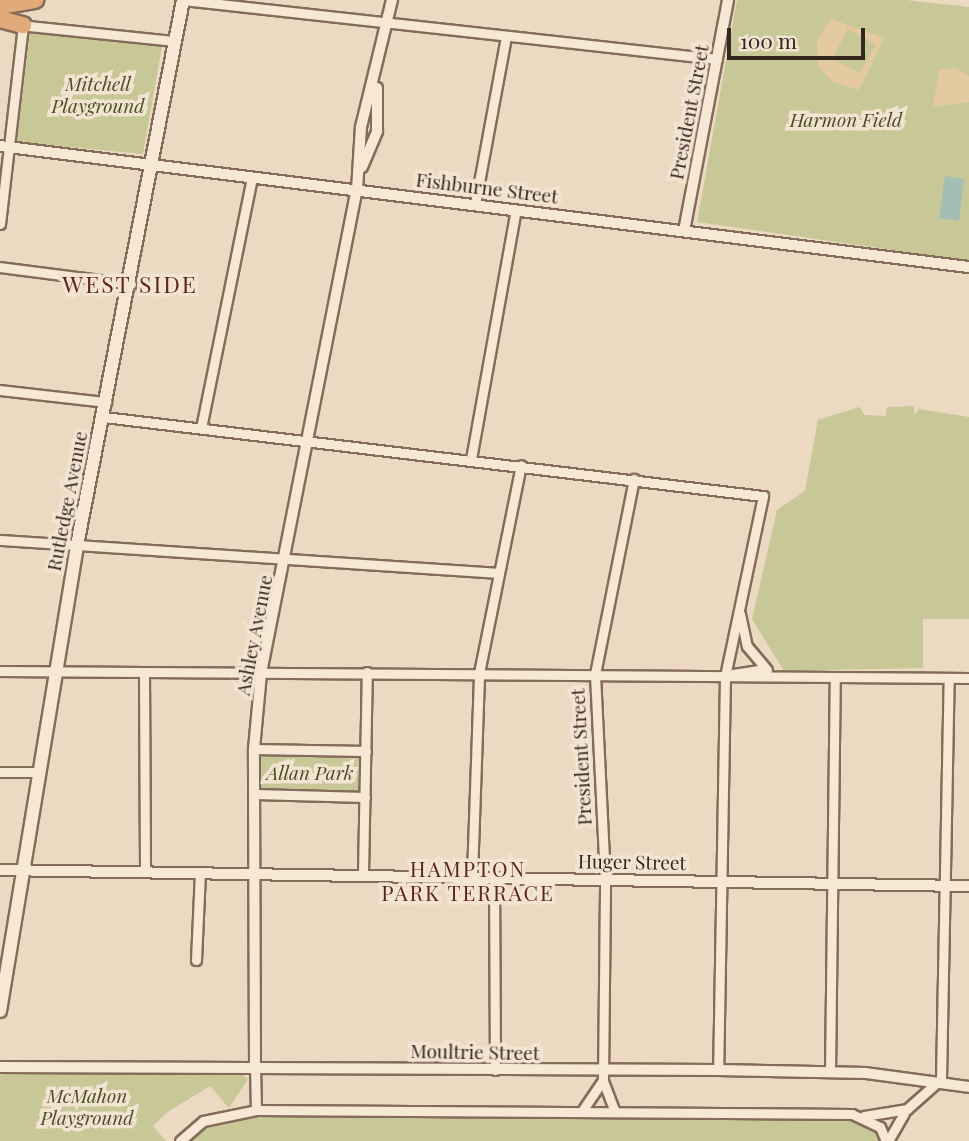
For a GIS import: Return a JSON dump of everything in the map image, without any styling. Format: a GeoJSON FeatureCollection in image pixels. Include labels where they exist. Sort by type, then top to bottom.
{"type":"FeatureCollection","features":[{"type":"Feature","properties":{"kind":"highway"},"geometry":{"type":"LineString","coordinates":[[0,5],[35,0]]}},
{"type":"Feature","properties":{"kind":"highway"},"geometry":{"type":"LineString","coordinates":[[0,19],[23,25]]}},
{"type":"Feature","properties":{"kind":"main road","name":"Rutledge Avenue"},"geometry":{"type":"LineString","coordinates":[[0,1011],[54,671],[131,284],[183,0]]}},
{"type":"Feature","properties":{"kind":"street"},"geometry":{"type":"LineString","coordinates":[[183,0],[717,59]]}},
{"type":"Feature","properties":{"kind":"street","name":"Ashley Avenue"},"geometry":{"type":"LineString","coordinates":[[256,1110],[254,750],[261,673],[289,557],[308,440],[359,174],[361,127],[377,78],[392,0]]}},
{"type":"Feature","properties":{"kind":"street","name":"President Street"},"geometry":{"type":"LineString","coordinates":[[684,230],[728,0]]}},
{"type":"Feature","properties":{"kind":"street"},"geometry":{"type":"LineString","coordinates":[[0,25],[175,41]]}},
{"type":"Feature","properties":{"kind":"street"},"geometry":{"type":"LineString","coordinates":[[0,224],[5,146],[23,25]]}},
{"type":"Feature","properties":{"kind":"street"},"geometry":{"type":"LineString","coordinates":[[475,204],[506,37]]}},
{"type":"Feature","properties":{"kind":"street","name":"Ashley Avenue"},"geometry":{"type":"LineString","coordinates":[[359,174],[377,131],[377,78]]}},
{"type":"Feature","properties":{"kind":"street","name":"Fishburne Street"},"geometry":{"type":"LineString","coordinates":[[5,146],[152,162],[252,177],[969,267]]}},
{"type":"Feature","properties":{"kind":"street"},"geometry":{"type":"LineString","coordinates":[[201,428],[252,177]]}},
{"type":"Feature","properties":{"kind":"street"},"geometry":{"type":"LineString","coordinates":[[471,459],[516,210]]}},
{"type":"Feature","properties":{"kind":"street"},"geometry":{"type":"LineString","coordinates":[[0,267],[131,284]]}},
{"type":"Feature","properties":{"kind":"street"},"geometry":{"type":"LineString","coordinates":[[0,390],[106,402]]}},
{"type":"Feature","properties":{"kind":"street"},"geometry":{"type":"LineString","coordinates":[[104,416],[762,496],[725,677],[718,1070]]}},
{"type":"Feature","properties":{"kind":"street"},"geometry":{"type":"LineString","coordinates":[[472,876],[480,673],[521,465]]}},
{"type":"Feature","properties":{"kind":"street","name":"President Street"},"geometry":{"type":"LineString","coordinates":[[615,1112],[603,1075],[604,879],[595,674],[634,479]]}},
{"type":"Feature","properties":{"kind":"street"},"geometry":{"type":"LineString","coordinates":[[0,540],[289,557],[499,573]]}},
{"type":"Feature","properties":{"kind":"street"},"geometry":{"type":"LineString","coordinates":[[739,608],[747,646],[767,670]]}},
{"type":"Feature","properties":{"kind":"street"},"geometry":{"type":"LineString","coordinates":[[725,677],[767,670],[786,677]]}},
{"type":"Feature","properties":{"kind":"street"},"geometry":{"type":"LineString","coordinates":[[0,671],[969,678]]}},
{"type":"Feature","properties":{"kind":"street"},"geometry":{"type":"LineString","coordinates":[[363,873],[367,672]]}},
{"type":"Feature","properties":{"kind":"street"},"geometry":{"type":"LineString","coordinates":[[145,673],[145,872]]}},
{"type":"Feature","properties":{"kind":"street"},"geometry":{"type":"LineString","coordinates":[[830,1072],[835,678]]}},
{"type":"Feature","properties":{"kind":"street"},"geometry":{"type":"LineString","coordinates":[[887,1141],[907,1109],[945,1080],[949,678]]}},
{"type":"Feature","properties":{"kind":"street"},"geometry":{"type":"LineString","coordinates":[[254,750],[366,751]]}},
{"type":"Feature","properties":{"kind":"street"},"geometry":{"type":"LineString","coordinates":[[0,772],[37,772]]}},
{"type":"Feature","properties":{"kind":"street"},"geometry":{"type":"LineString","coordinates":[[255,794],[365,797]]}},
{"type":"Feature","properties":{"kind":"street","name":"Huger Street"},"geometry":{"type":"LineString","coordinates":[[0,870],[363,873],[969,886]]}},
{"type":"Feature","properties":{"kind":"street"},"geometry":{"type":"LineString","coordinates":[[196,960],[200,872]]}},
{"type":"Feature","properties":{"kind":"street"},"geometry":{"type":"LineString","coordinates":[[494,876],[495,1070]]}},
{"type":"Feature","properties":{"kind":"street","name":"Moultrie Street"},"geometry":{"type":"LineString","coordinates":[[0,1067],[255,1066],[495,1070],[603,1075],[718,1070],[830,1072],[945,1080],[969,1077]]}},
{"type":"Feature","properties":{"kind":"street"},"geometry":{"type":"LineString","coordinates":[[582,1111],[603,1075]]}},
{"type":"Feature","properties":{"kind":"street","name":"Moultrie Street"},"geometry":{"type":"LineString","coordinates":[[945,1080],[969,1087]]}},
{"type":"Feature","properties":{"kind":"street"},"geometry":{"type":"LineString","coordinates":[[180,1141],[203,1121],[256,1110],[582,1111],[862,1116],[907,1109]]}},
{"type":"Feature","properties":{"kind":"street"},"geometry":{"type":"LineString","coordinates":[[862,1116],[880,1127],[887,1141]]}},
{"type":"Feature","properties":{"kind":"green space","name":"Harmon Field"},"geometry":{"type":"Polygon","coordinates":[[[737,0],[906,0],[969,7],[969,261],[697,222],[737,0]]]}},
{"type":"Feature","properties":{"kind":"green space","name":"Mitchell Playground"},"geometry":{"type":"Polygon","coordinates":[[[30,33],[162,46],[143,154],[17,142],[30,33]]]}},
{"type":"Feature","properties":{"kind":"green space"},"geometry":{"type":"Polygon","coordinates":[[[914,406],[914,415],[919,409],[969,417],[969,619],[923,619],[923,668],[784,671],[752,619],[777,510],[805,491],[818,420],[859,407],[865,415],[886,416],[887,407],[914,406]]]}},
{"type":"Feature","properties":{"kind":"green space","name":"Allan Park"},"geometry":{"type":"Polygon","coordinates":[[[257,752],[363,754],[362,794],[258,792],[257,752]]]}},
{"type":"Feature","properties":{"kind":"green space","name":"McMahon Playground"},"geometry":{"type":"Polygon","coordinates":[[[7,1072],[242,1074],[248,1079],[229,1108],[210,1086],[166,1113],[153,1126],[166,1141],[0,1141],[0,1075],[7,1072]]]}},
{"type":"Feature","properties":{"kind":"green space"},"geometry":{"type":"Polygon","coordinates":[[[256,1113],[850,1119],[873,1127],[881,1141],[185,1141],[204,1125],[256,1113]]]}},
{"type":"Feature","properties":{"kind":"sand"},"geometry":{"type":"Polygon","coordinates":[[[831,19],[884,38],[859,90],[833,82],[818,66],[817,40],[831,19]],[[848,29],[832,59],[860,73],[876,45],[848,29]]]}},
{"type":"Feature","properties":{"kind":"sand"},"geometry":{"type":"Polygon","coordinates":[[[956,68],[969,76],[969,102],[933,107],[939,70],[956,68]]]}},
{"type":"Feature","properties":{"kind":"shaded area"},"geometry":{"type":"Polygon","coordinates":[[[945,176],[964,179],[959,221],[939,218],[945,176]]]}},
{"type":"Feature","properties":{"kind":"district","name":"WEST SIDE"},"geometry":{"type":"Point","coordinates":[130,284]}},
{"type":"Feature","properties":{"kind":"district","name":"HAMPTON PARK TERRACE"},"geometry":{"type":"Point","coordinates":[468,880]}}]}
